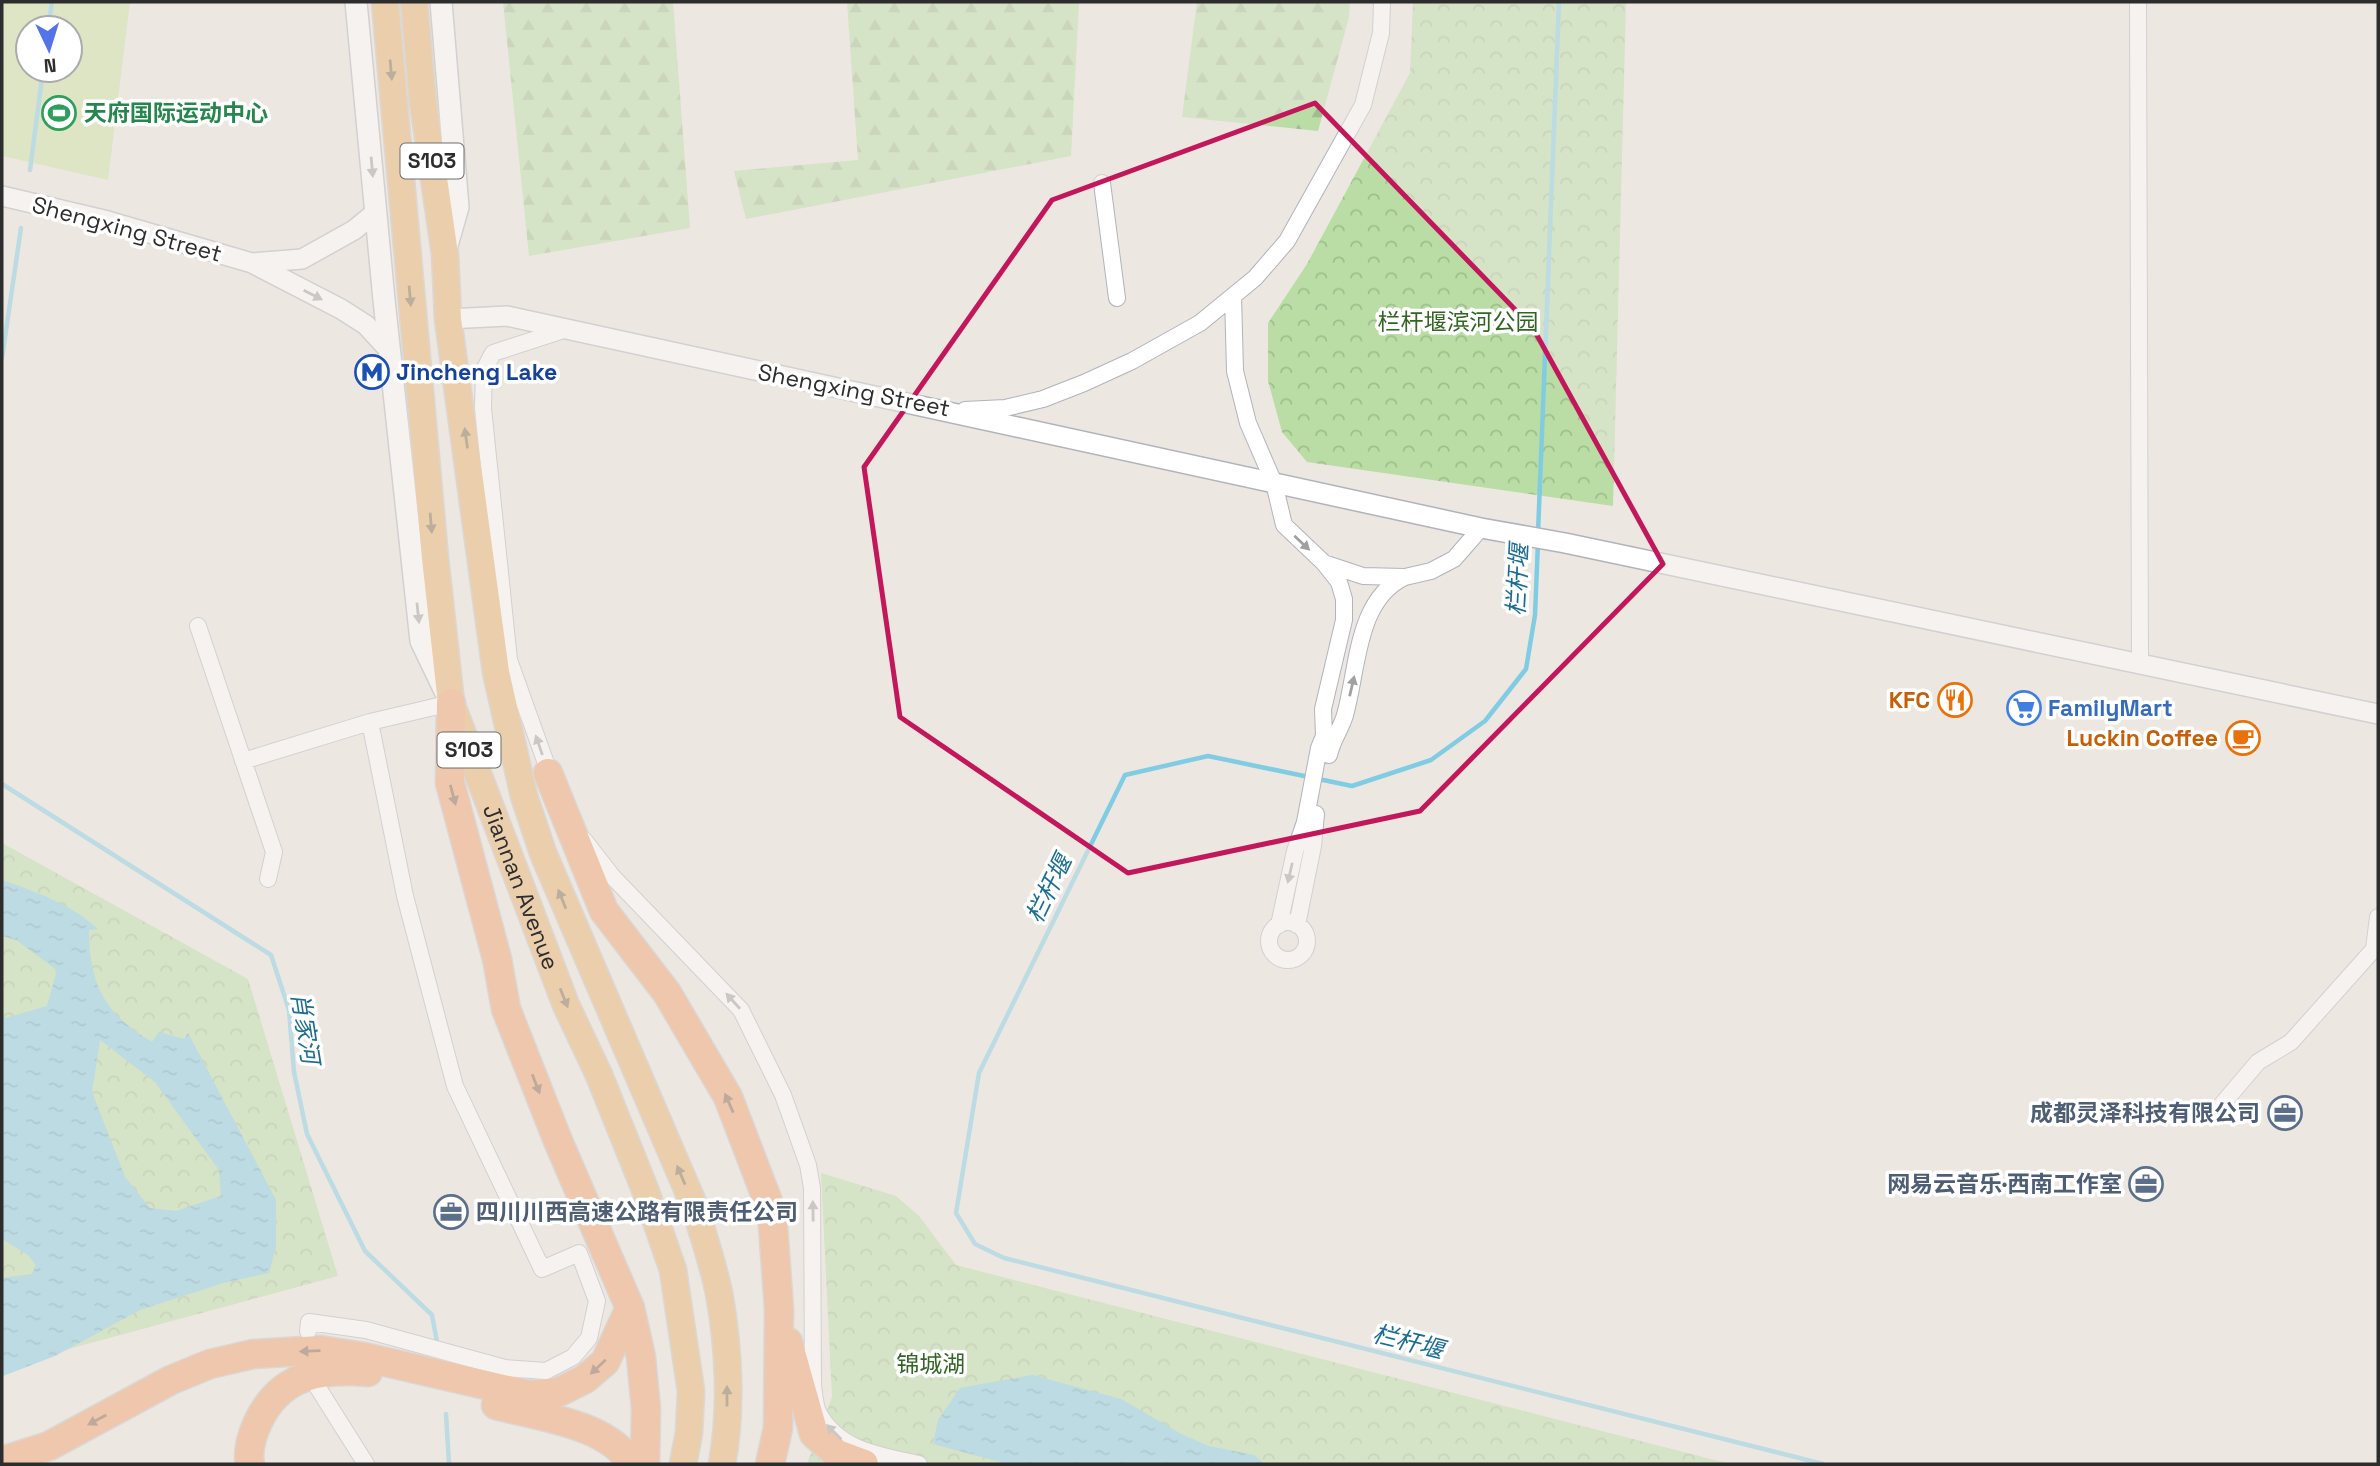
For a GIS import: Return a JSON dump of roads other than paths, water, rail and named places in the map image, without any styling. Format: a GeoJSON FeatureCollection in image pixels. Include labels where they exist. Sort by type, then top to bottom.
{"type":"FeatureCollection","features":[{"type":"Feature","properties":{"kind":"highway","name":"Jiannan Avenue"},"geometry":{"type":"LineString","coordinates":[[385,2],[433,545],[451,703],[566,1005],[599,1075],[646,1192],[673,1270],[691,1391],[684,1464]]}},
{"type":"Feature","properties":{"kind":"highway","name":"Jiannan Avenue"},"geometry":{"type":"LineString","coordinates":[[414,2],[423,103],[445,254],[449,319],[496,672],[524,796],[543,853],[694,1205],[719,1294],[726,1352],[727,1402],[722,1464]]}},
{"type":"Feature","properties":{"kind":"highway"},"geometry":{"type":"LineString","coordinates":[[451,703],[450,783],[497,959],[506,1009],[558,1141],[629,1308],[641,1357],[646,1409],[645,1464]]}},
{"type":"Feature","properties":{"kind":"highway"},"geometry":{"type":"LineString","coordinates":[[548,774],[604,911],[667,993],[728,1097],[772,1212],[779,1310],[778,1428],[769,1464]]}},
{"type":"Feature","properties":{"kind":"highway"},"geometry":{"type":"LineString","coordinates":[[2,1461],[49,1446],[171,1380],[210,1364],[253,1354],[320,1350],[365,1357],[529,1395],[559,1392],[585,1379],[606,1362],[629,1308]]}},
{"type":"Feature","properties":{"kind":"highway"},"geometry":{"type":"LineString","coordinates":[[779,1310],[814,1434],[837,1454],[864,1464]]}},
{"type":"Feature","properties":{"kind":"highway"},"geometry":{"type":"LineString","coordinates":[[250,1464],[251,1436],[266,1406],[284,1387],[310,1375],[335,1370],[367,1371],[592,1430],[607,1438],[631,1464]]}},
{"type":"Feature","properties":{"kind":"main road"},"geometry":{"type":"LineString","coordinates":[[356,2],[421,641],[451,703]]}},
{"type":"Feature","properties":{"kind":"main road"},"geometry":{"type":"LineString","coordinates":[[441,2],[458,207],[445,254]]}},
{"type":"Feature","properties":{"kind":"street","name":"Shengxing Street"},"geometry":{"type":"LineString","coordinates":[[449,319],[507,316],[935,410],[1005,408],[1043,398],[1132,361],[1200,323],[1255,278],[1287,241],[1363,105],[1381,33],[1382,2]]}},
{"type":"Feature","properties":{"kind":"street"},"geometry":{"type":"LineString","coordinates":[[2138,2],[2140,664]]}},
{"type":"Feature","properties":{"kind":"street"},"geometry":{"type":"LineString","coordinates":[[1102,183],[1117,298]]}},
{"type":"Feature","properties":{"kind":"street","name":"Shengxing Street"},"geometry":{"type":"LineString","coordinates":[[2,197],[108,221],[252,263]]}},
{"type":"Feature","properties":{"kind":"street"},"geometry":{"type":"LineString","coordinates":[[252,263],[302,259],[354,230],[376,212]]}},
{"type":"Feature","properties":{"kind":"street"},"geometry":{"type":"LineString","coordinates":[[252,263],[341,309],[366,325],[390,350]]}},
{"type":"Feature","properties":{"kind":"street"},"geometry":{"type":"LineString","coordinates":[[1233,296],[1235,372],[1248,423],[1274,483],[1284,525],[1324,563],[1339,582],[1344,599],[1344,620],[1323,709],[1325,749],[1309,824],[1295,851],[1279,925],[1270,934],[1269,946],[1276,956],[1287,960],[1298,957],[1306,947],[1305,934],[1297,925],[1279,925]]}},
{"type":"Feature","properties":{"kind":"street"},"geometry":{"type":"LineString","coordinates":[[564,330],[493,353],[484,370],[483,408],[509,660],[548,774],[575,828],[612,876],[741,1010],[783,1095],[808,1165],[812,1188],[813,1385],[817,1411],[830,1429],[846,1443],[864,1452],[919,1464]]}},
{"type":"Feature","properties":{"kind":"street"},"geometry":{"type":"LineString","coordinates":[[935,410],[1481,528],[1565,543],[2378,714]]}},
{"type":"Feature","properties":{"kind":"street"},"geometry":{"type":"LineString","coordinates":[[1324,563],[1363,576],[1405,577],[1432,571],[1454,559],[1481,528]]}},
{"type":"Feature","properties":{"kind":"street"},"geometry":{"type":"LineString","coordinates":[[1325,749],[1345,719],[1368,615],[1385,589],[1405,577]]}},
{"type":"Feature","properties":{"kind":"street"},"geometry":{"type":"LineString","coordinates":[[198,626],[274,852],[268,879]]}},
{"type":"Feature","properties":{"kind":"street"},"geometry":{"type":"LineString","coordinates":[[243,761],[370,722],[451,703]]}},
{"type":"Feature","properties":{"kind":"street"},"geometry":{"type":"LineString","coordinates":[[308,1331],[309,1322],[366,1330],[505,1368],[546,1371],[573,1357],[589,1338],[597,1301],[579,1253],[542,1269],[455,1086],[405,895],[370,722]]}},
{"type":"Feature","properties":{"kind":"street"},"geometry":{"type":"LineString","coordinates":[[1297,925],[1313,846],[1309,824]]}},
{"type":"Feature","properties":{"kind":"street"},"geometry":{"type":"LineString","coordinates":[[2218,1108],[2258,1062],[2291,1042],[2374,949],[2378,917]]}},
{"type":"Feature","properties":{"kind":"street"},"geometry":{"type":"LineString","coordinates":[[313,1380],[366,1464]]}},
{"type":"Feature","properties":{"kind":"water"},"geometry":{"type":"Polygon","coordinates":[[[2,880],[65,906],[98,929],[89,930],[92,967],[111,1009],[152,1042],[159,1032],[184,1039],[188,1033],[276,1200],[276,1246],[269,1273],[223,1283],[140,1310],[55,1356],[3,1376],[2,1278],[32,1274],[36,1265],[28,1255],[2,1239],[2,1017],[47,1006],[57,970],[16,940],[2,936],[2,880]],[[100,1040],[92,1092],[125,1177],[150,1208],[176,1211],[221,1196],[219,1170],[155,1082],[100,1040]]]}},
{"type":"Feature","properties":{"kind":"water","name":"锦城湖"},"geometry":{"type":"Polygon","coordinates":[[[1032,1375],[1121,1399],[1183,1435],[1209,1446],[1254,1455],[1265,1464],[1008,1464],[933,1444],[938,1420],[960,1388],[1032,1375]]]}},
{"type":"Feature","properties":{"kind":"waterway","name":"肖家河"},"geometry":{"type":"LineString","coordinates":[[50,14],[52,2]]}},
{"type":"Feature","properties":{"kind":"waterway","name":"栏杆堰"},"geometry":{"type":"LineString","coordinates":[[1538,533],[1559,2]]}},
{"type":"Feature","properties":{"kind":"waterway","name":"肖家河"},"geometry":{"type":"LineString","coordinates":[[30,170],[41,84]]}},
{"type":"Feature","properties":{"kind":"waterway","name":"肖家河"},"geometry":{"type":"LineString","coordinates":[[2,358],[21,228]]}},
{"type":"Feature","properties":{"kind":"waterway","name":"栏杆堰"},"geometry":{"type":"LineString","coordinates":[[1538,542],[1535,615],[1526,669],[1485,721],[1431,760],[1352,786],[1208,756],[1125,775],[979,1073],[956,1213],[975,1244],[1004,1258],[1823,1464]]}},
{"type":"Feature","properties":{"kind":"waterway","name":"肖家河"},"geometry":{"type":"LineString","coordinates":[[2,784],[271,955],[289,1010],[294,1072],[307,1134],[365,1251],[432,1315],[437,1342]]}},
{"type":"Feature","properties":{"kind":"waterway","name":"肖家河"},"geometry":{"type":"LineString","coordinates":[[446,1414],[449,1464]]}},
{"type":"Feature","properties":{"kind":"place","name":"天府国际运动中心"},"geometry":{"type":"Point","coordinates":[59,113]}},
{"type":"Feature","properties":{"kind":"place","name":"Jincheng Lake"},"geometry":{"type":"Point","coordinates":[372,372]}},
{"type":"Feature","properties":{"kind":"place","name":"KFC"},"geometry":{"type":"Point","coordinates":[1955,700]}},
{"type":"Feature","properties":{"kind":"place","name":"FamilyMart"},"geometry":{"type":"Point","coordinates":[2024,708]}},
{"type":"Feature","properties":{"kind":"place","name":"Luckin Coffee"},"geometry":{"type":"Point","coordinates":[2243,738]}},
{"type":"Feature","properties":{"kind":"place","name":"成都灵泽科技有限公司"},"geometry":{"type":"Point","coordinates":[2285,1113]}},
{"type":"Feature","properties":{"kind":"place","name":"网易云音乐·西南工作室"},"geometry":{"type":"Point","coordinates":[2146,1184]}},
{"type":"Feature","properties":{"kind":"place","name":"四川川西高速公路有限责任公司"},"geometry":{"type":"Point","coordinates":[451,1212]}},
{"type":"Feature","properties":{"kind":"park label","name":"栏杆堰滨河公园"},"geometry":{"type":"Point","coordinates":[1458,322]}}]}
